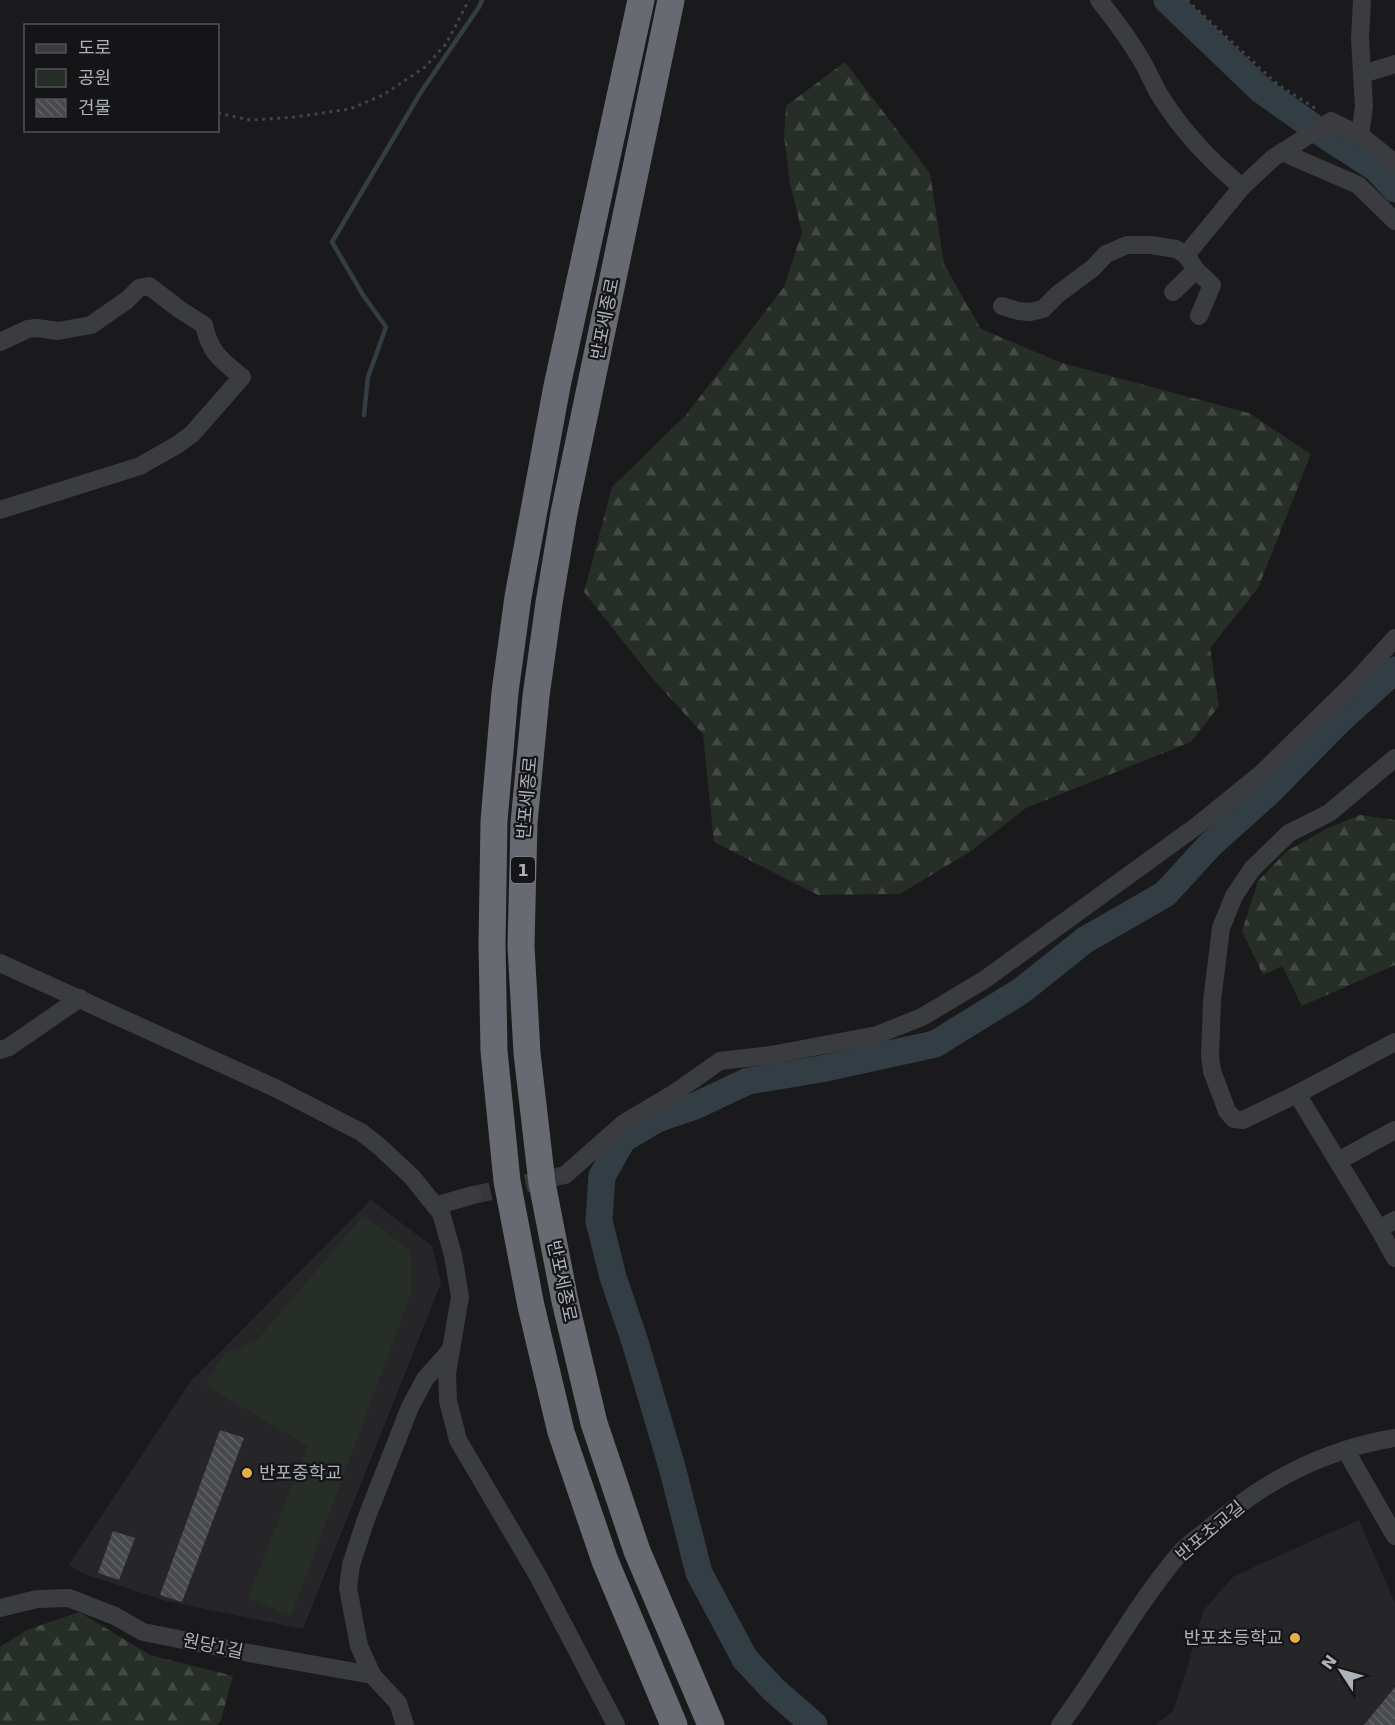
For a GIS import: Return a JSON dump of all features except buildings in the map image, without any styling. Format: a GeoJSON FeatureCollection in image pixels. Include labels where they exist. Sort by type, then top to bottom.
{"type":"FeatureCollection","features":[{"type":"Feature","properties":{"kind":"highway","name":"반포세종로"},"geometry":{"type":"LineString","coordinates":[[641,0],[557,386],[518,597],[505,692],[494,821],[492,944],[494,1039],[507,1181],[531,1306],[561,1432],[605,1561],[674,1725]]}},
{"type":"Feature","properties":{"kind":"highway","name":"반포세종로"},"geometry":{"type":"LineString","coordinates":[[671,0],[564,513],[549,603],[536,696],[524,823],[521,945],[527,1053],[543,1183],[565,1301],[594,1423],[637,1551],[711,1725]]}},
{"type":"Feature","properties":{"kind":"street"},"geometry":{"type":"LineString","coordinates":[[1099,0],[1137,52],[1180,125],[1198,147],[1242,187]]}},
{"type":"Feature","properties":{"kind":"street"},"geometry":{"type":"LineString","coordinates":[[1360,135],[1364,107],[1360,39],[1362,0]]}},
{"type":"Feature","properties":{"kind":"street"},"geometry":{"type":"LineString","coordinates":[[1363,74],[1395,63]]}},
{"type":"Feature","properties":{"kind":"street"},"geometry":{"type":"LineString","coordinates":[[1173,292],[1242,187],[1273,158],[1326,123],[1360,135],[1395,163]]}},
{"type":"Feature","properties":{"kind":"street"},"geometry":{"type":"LineString","coordinates":[[1288,148],[1358,185],[1395,221]]}},
{"type":"Feature","properties":{"kind":"street"},"geometry":{"type":"LineString","coordinates":[[1002,306],[1030,312],[1043,309],[1058,294],[1093,268],[1106,254],[1126,245],[1150,245],[1176,249],[1212,285],[1199,316]]}},
{"type":"Feature","properties":{"kind":"street"},"geometry":{"type":"LineString","coordinates":[[0,342],[28,329],[58,331],[90,325],[127,300],[139,288],[149,286],[204,325],[208,342],[222,361],[242,377],[192,434],[177,446],[140,466],[0,510]]}},
{"type":"Feature","properties":{"kind":"street"},"geometry":{"type":"LineString","coordinates":[[565,1175],[624,1124],[673,1094],[720,1061],[771,1055],[877,1035],[922,1017],[984,980],[1198,825],[1262,773],[1357,680],[1395,638]]}},
{"type":"Feature","properties":{"kind":"street"},"geometry":{"type":"LineString","coordinates":[[1395,758],[1329,813],[1288,833],[1252,869],[1234,896],[1221,928],[1212,1001],[1210,1056],[1212,1071],[1227,1111],[1234,1119],[1243,1120],[1395,1042]]}},
{"type":"Feature","properties":{"kind":"street"},"geometry":{"type":"LineString","coordinates":[[0,963],[276,1088],[361,1132],[412,1178],[441,1213],[453,1255],[460,1297],[447,1373],[448,1401],[458,1440],[538,1576],[616,1725]]}},
{"type":"Feature","properties":{"kind":"street"},"geometry":{"type":"LineString","coordinates":[[0,1050],[9,1047],[80,998]]}},
{"type":"Feature","properties":{"kind":"street"},"geometry":{"type":"LineString","coordinates":[[1297,1094],[1338,1161],[1387,1224],[1395,1258]]}},
{"type":"Feature","properties":{"kind":"street"},"geometry":{"type":"LineString","coordinates":[[1338,1161],[1395,1130]]}},
{"type":"Feature","properties":{"kind":"street"},"geometry":{"type":"LineString","coordinates":[[435,1206],[473,1195]]}},
{"type":"Feature","properties":{"kind":"street"},"geometry":{"type":"LineString","coordinates":[[405,1725],[398,1703],[372,1674],[359,1646],[348,1588],[351,1565],[366,1519],[410,1407],[425,1379],[452,1350]]}},
{"type":"Feature","properties":{"kind":"street","name":"반포초교길"},"geometry":{"type":"LineString","coordinates":[[1060,1725],[1130,1619],[1182,1551],[1267,1486],[1323,1457],[1395,1438]]}},
{"type":"Feature","properties":{"kind":"street"},"geometry":{"type":"LineString","coordinates":[[1346,1451],[1395,1536]]}},
{"type":"Feature","properties":{"kind":"street","name":"원당1길"},"geometry":{"type":"LineString","coordinates":[[0,1608],[37,1599],[69,1598],[115,1616],[143,1632],[372,1674]]}},
{"type":"Feature","properties":{"kind":"path"},"geometry":{"type":"LineString","coordinates":[[219,113],[250,120],[295,117],[350,109],[383,95],[425,67],[446,44],[469,0]]}},
{"type":"Feature","properties":{"kind":"path"},"geometry":{"type":"LineString","coordinates":[[1187,0],[1277,84],[1314,107],[1326,123]]}},
{"type":"Feature","properties":{"kind":"shaded area","name":"반포중학교"},"geometry":{"type":"Polygon","coordinates":[[[371,1200],[432,1246],[441,1283],[303,1629],[166,1601],[84,1574],[69,1565],[190,1382],[371,1200]]]}},
{"type":"Feature","properties":{"kind":"shaded area","name":"반포초등학교"},"geometry":{"type":"Polygon","coordinates":[[[1359,1520],[1395,1603],[1395,1725],[1156,1725],[1173,1711],[1203,1611],[1234,1576],[1359,1520]]]}},
{"type":"Feature","properties":{"kind":"green space"},"geometry":{"type":"Polygon","coordinates":[[[845,62],[930,173],[944,264],[981,329],[1062,363],[1249,413],[1311,454],[1258,588],[1210,648],[1219,706],[1191,742],[1026,808],[971,851],[900,894],[818,895],[714,842],[703,734],[652,678],[584,592],[612,487],[686,415],[784,287],[802,232],[790,183],[784,136],[786,106],[845,62]]]}},
{"type":"Feature","properties":{"kind":"green space"},"geometry":{"type":"Polygon","coordinates":[[[1360,815],[1395,820],[1395,965],[1302,1006],[1282,966],[1263,975],[1242,931],[1258,881],[1287,851],[1328,828],[1360,815]]]}},
{"type":"Feature","properties":{"kind":"green space"},"geometry":{"type":"Polygon","coordinates":[[[363,1216],[411,1251],[411,1294],[291,1616],[248,1598],[308,1446],[205,1385],[224,1354],[257,1340],[363,1216]]]}},
{"type":"Feature","properties":{"kind":"green space"},"geometry":{"type":"Polygon","coordinates":[[[79,1612],[150,1655],[233,1676],[221,1720],[217,1725],[0,1725],[0,1647],[27,1630],[79,1612]]]}},
{"type":"Feature","properties":{"kind":"waterway"},"geometry":{"type":"LineString","coordinates":[[364,415],[368,377],[386,327],[363,295],[332,242],[421,92],[482,0]]}},
{"type":"Feature","properties":{"kind":"waterway"},"geometry":{"type":"LineString","coordinates":[[1167,0],[1261,90],[1377,169],[1395,189]]}},
{"type":"Feature","properties":{"kind":"waterway"},"geometry":{"type":"LineString","coordinates":[[814,1725],[774,1690],[745,1659],[699,1573],[672,1467],[613,1277],[599,1221],[602,1176],[623,1139],[657,1119],[695,1106],[748,1081],[821,1069],[935,1044],[1021,991],[1085,940],[1165,894],[1210,845],[1268,793],[1339,721],[1395,670]]}},
{"type":"Feature","properties":{"kind":"tunnel"},"geometry":{"type":"LineString","coordinates":[[473,1195],[565,1175]]}},
{"type":"Feature","properties":{"kind":"place","name":"반포중학교"},"geometry":{"type":"Point","coordinates":[247,1473]}},
{"type":"Feature","properties":{"kind":"place","name":"반포초등학교"},"geometry":{"type":"Point","coordinates":[1295,1638]}}]}
